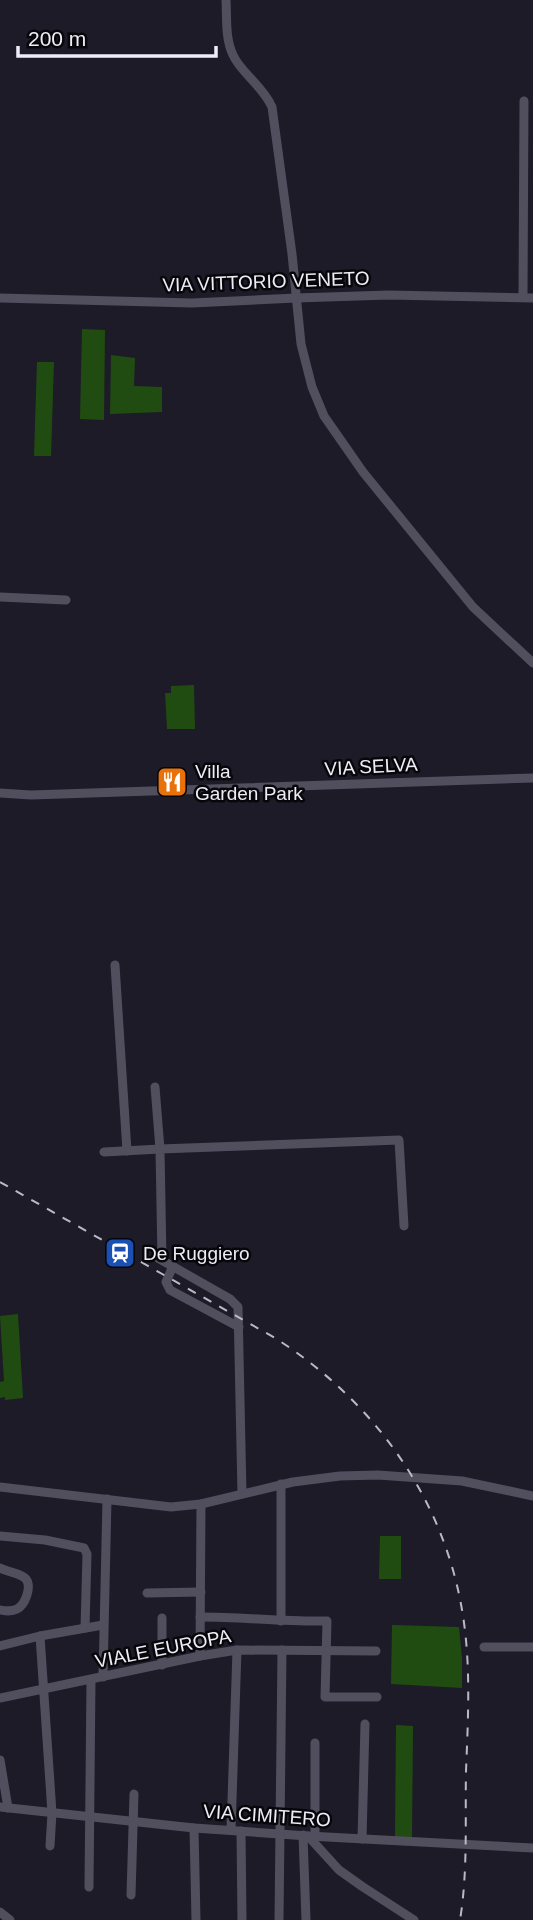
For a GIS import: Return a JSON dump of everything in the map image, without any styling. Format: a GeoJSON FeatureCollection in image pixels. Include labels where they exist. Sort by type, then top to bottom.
{"type":"FeatureCollection","features":[{"type":"Feature","properties":{"kind":"street"},"geometry":{"type":"LineString","coordinates":[[226,0],[229,42],[233,55],[261,88],[272,107],[301,344],[312,387],[324,416],[363,472],[473,607],[533,663]]}},
{"type":"Feature","properties":{"kind":"street"},"geometry":{"type":"LineString","coordinates":[[524,101],[528,298]]}},
{"type":"Feature","properties":{"kind":"street","name":"VIA VITTORIO VENETO"},"geometry":{"type":"LineString","coordinates":[[0,298],[192,303],[389,295],[528,298]]}},
{"type":"Feature","properties":{"kind":"street"},"geometry":{"type":"LineString","coordinates":[[0,597],[66,600]]}},
{"type":"Feature","properties":{"kind":"street","name":"VIA SELVA"},"geometry":{"type":"LineString","coordinates":[[0,793],[162,791],[533,778]]}},
{"type":"Feature","properties":{"kind":"street"},"geometry":{"type":"LineString","coordinates":[[115,965],[127,1151]]}},
{"type":"Feature","properties":{"kind":"street"},"geometry":{"type":"LineString","coordinates":[[155,1087],[160,1149],[160,1259],[235,1303],[239,1312],[242,1494]]}},
{"type":"Feature","properties":{"kind":"street"},"geometry":{"type":"LineString","coordinates":[[104,1152],[399,1140],[404,1226]]}},
{"type":"Feature","properties":{"kind":"street"},"geometry":{"type":"LineString","coordinates":[[173,1266],[166,1282],[170,1290],[239,1327]]}},
{"type":"Feature","properties":{"kind":"street"},"geometry":{"type":"LineString","coordinates":[[0,1487],[171,1507],[201,1504],[281,1484],[340,1476],[378,1475],[461,1481],[533,1496]]}},
{"type":"Feature","properties":{"kind":"street"},"geometry":{"type":"LineString","coordinates":[[281,1484],[281,1620]]}},
{"type":"Feature","properties":{"kind":"street"},"geometry":{"type":"LineString","coordinates":[[103,1677],[107,1499]]}},
{"type":"Feature","properties":{"kind":"street"},"geometry":{"type":"LineString","coordinates":[[200,1656],[201,1504]]}},
{"type":"Feature","properties":{"kind":"street"},"geometry":{"type":"LineString","coordinates":[[0,1536],[45,1540],[84,1548],[87,1554],[85,1628]]}},
{"type":"Feature","properties":{"kind":"street"},"geometry":{"type":"LineString","coordinates":[[0,1568],[23,1576],[29,1587],[19,1608],[9,1612],[0,1610]]}},
{"type":"Feature","properties":{"kind":"street"},"geometry":{"type":"LineString","coordinates":[[147,1593],[201,1592]]}},
{"type":"Feature","properties":{"kind":"street"},"geometry":{"type":"LineString","coordinates":[[200,1617],[327,1621],[325,1697],[377,1698]]}},
{"type":"Feature","properties":{"kind":"street"},"geometry":{"type":"LineString","coordinates":[[162,1618],[162,1665]]}},
{"type":"Feature","properties":{"kind":"street"},"geometry":{"type":"LineString","coordinates":[[0,1646],[103,1625]]}},
{"type":"Feature","properties":{"kind":"street"},"geometry":{"type":"LineString","coordinates":[[40,1636],[52,1813],[50,1846]]}},
{"type":"Feature","properties":{"kind":"street"},"geometry":{"type":"LineString","coordinates":[[484,1647],[533,1647]]}},
{"type":"Feature","properties":{"kind":"street"},"geometry":{"type":"LineString","coordinates":[[237,1650],[236,1830],[242,1920]]}},
{"type":"Feature","properties":{"kind":"street","name":"VIALE EUROPA"},"geometry":{"type":"LineString","coordinates":[[0,1698],[237,1650],[376,1651]]}},
{"type":"Feature","properties":{"kind":"street"},"geometry":{"type":"LineString","coordinates":[[279,1920],[282,1650]]}},
{"type":"Feature","properties":{"kind":"street"},"geometry":{"type":"LineString","coordinates":[[89,1887],[91,1679]]}},
{"type":"Feature","properties":{"kind":"street"},"geometry":{"type":"LineString","coordinates":[[362,1839],[365,1724]]}},
{"type":"Feature","properties":{"kind":"street"},"geometry":{"type":"LineString","coordinates":[[306,1920],[308,1836],[315,1743]]}},
{"type":"Feature","properties":{"kind":"street"},"geometry":{"type":"LineString","coordinates":[[0,1760],[4,1807]]}},
{"type":"Feature","properties":{"kind":"street"},"geometry":{"type":"LineString","coordinates":[[131,1895],[134,1794]]}},
{"type":"Feature","properties":{"kind":"street","name":"VIA CIMITERO"},"geometry":{"type":"LineString","coordinates":[[4,1807],[194,1828],[533,1848]]}},
{"type":"Feature","properties":{"kind":"street"},"geometry":{"type":"LineString","coordinates":[[194,1828],[196,1920]]}},
{"type":"Feature","properties":{"kind":"street"},"geometry":{"type":"LineString","coordinates":[[308,1836],[339,1870],[414,1920]]}},
{"type":"Feature","properties":{"kind":"street"},"geometry":{"type":"LineString","coordinates":[[0,1912],[10,1920]]}},
{"type":"Feature","properties":{"kind":"green space"},"geometry":{"type":"Polygon","coordinates":[[[82,329],[105,330],[104,420],[80,419],[82,329]]]}},
{"type":"Feature","properties":{"kind":"green space"},"geometry":{"type":"Polygon","coordinates":[[[111,355],[135,358],[134,386],[162,387],[162,412],[110,414],[111,355]]]}},
{"type":"Feature","properties":{"kind":"green space"},"geometry":{"type":"Polygon","coordinates":[[[37,362],[54,362],[51,456],[34,456],[37,362]]]}},
{"type":"Feature","properties":{"kind":"green space"},"geometry":{"type":"Polygon","coordinates":[[[194,685],[195,729],[167,729],[165,693],[171,693],[171,686],[194,685]]]}},
{"type":"Feature","properties":{"kind":"green space"},"geometry":{"type":"Polygon","coordinates":[[[18,1314],[23,1398],[5,1400],[5,1397],[0,1398],[0,1382],[4,1381],[0,1316],[18,1314]]]}},
{"type":"Feature","properties":{"kind":"green space"},"geometry":{"type":"Polygon","coordinates":[[[380,1536],[401,1536],[401,1579],[379,1579],[380,1536]]]}},
{"type":"Feature","properties":{"kind":"green space"},"geometry":{"type":"Polygon","coordinates":[[[392,1625],[459,1627],[462,1688],[391,1684],[392,1625]]]}},
{"type":"Feature","properties":{"kind":"green space"},"geometry":{"type":"Polygon","coordinates":[[[396,1725],[413,1726],[412,1838],[395,1837],[396,1725]]]}},
{"type":"Feature","properties":{"kind":"railway"},"geometry":{"type":"LineString","coordinates":[[0,1182],[275,1338],[311,1363],[344,1392],[373,1423],[422,1493],[440,1532],[454,1573],[463,1616],[467,1655],[465,1864],[460,1920]]}},
{"type":"Feature","properties":{"kind":"place","name":"Villa Garden Park"},"geometry":{"type":"Point","coordinates":[172,782]}},
{"type":"Feature","properties":{"kind":"place","name":"De Ruggiero"},"geometry":{"type":"Point","coordinates":[120,1253]}}]}
